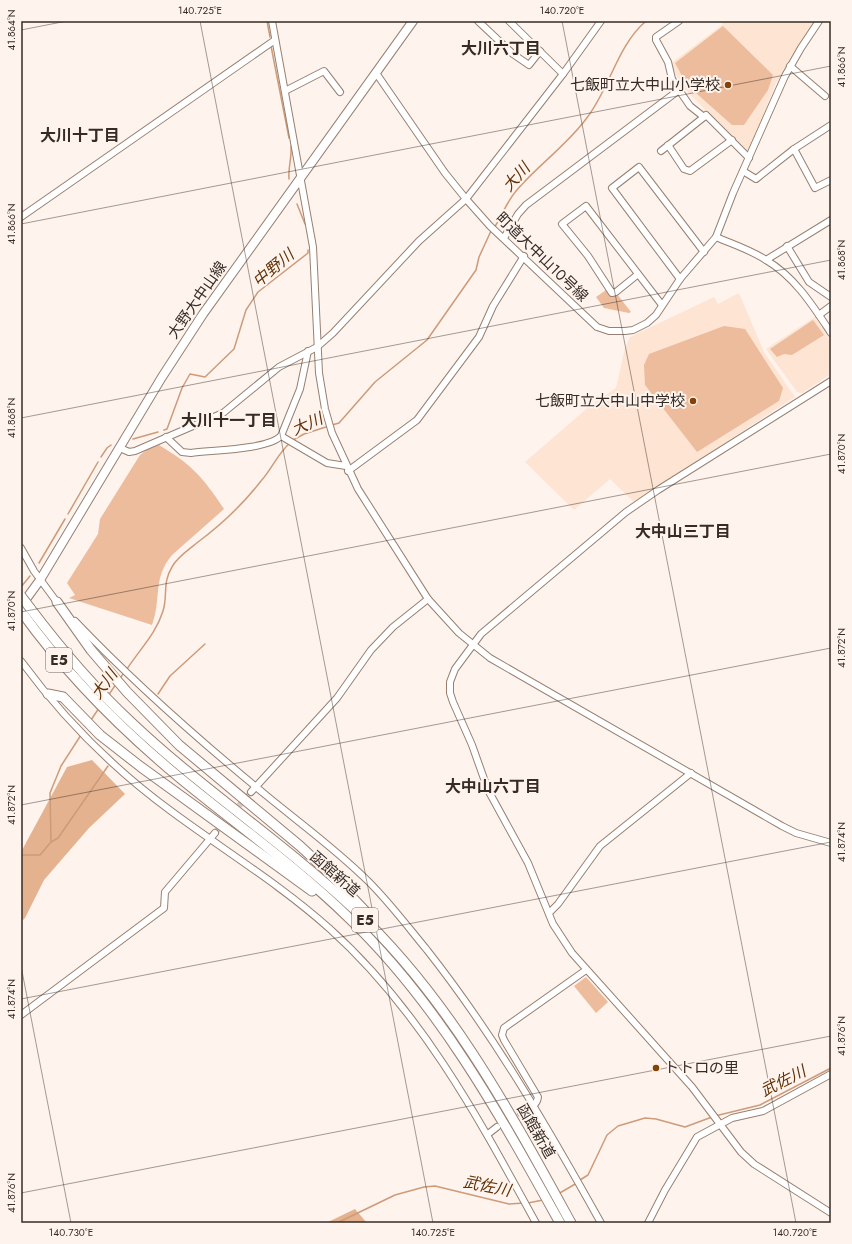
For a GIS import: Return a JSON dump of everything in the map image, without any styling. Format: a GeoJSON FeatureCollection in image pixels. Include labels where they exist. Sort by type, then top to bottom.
{"type":"FeatureCollection","features":[{"type":"Feature","properties":{"kind":"highway","name":"函館新道"},"geometry":{"type":"LineString","coordinates":[[21,596],[24,610],[54,654],[112,717],[180,778],[297,870],[375,943],[427,1007],[475,1076],[499,1114],[560,1223]]}},
{"type":"Feature","properties":{"kind":"highway"},"geometry":{"type":"LineString","coordinates":[[56,602],[91,650],[127,692],[179,746],[238,793],[327,872],[378,924],[429,990]]}},
{"type":"Feature","properties":{"kind":"highway","name":"函館新道"},"geometry":{"type":"LineString","coordinates":[[24,610],[117,709],[186,770],[292,854],[356,910],[402,959],[429,990],[468,1047],[499,1096],[571,1223]]}},
{"type":"Feature","properties":{"kind":"highway"},"geometry":{"type":"LineString","coordinates":[[48,694],[63,697],[100,734],[140,767],[303,884],[375,943]]}},
{"type":"Feature","properties":{"kind":"main road","name":"大野大中山線"},"geometry":{"type":"LineString","coordinates":[[24,610],[40,580],[203,314],[413,21]]}},
{"type":"Feature","properties":{"kind":"street"},"geometry":{"type":"LineString","coordinates":[[272,21],[313,247],[317,347],[322,394],[332,433],[347,468],[390,540],[428,599],[459,633],[472,644],[521,676],[782,826],[801,834],[831,843]]}},
{"type":"Feature","properties":{"kind":"street"},"geometry":{"type":"LineString","coordinates":[[478,21],[513,54],[528,65],[540,51]]}},
{"type":"Feature","properties":{"kind":"street"},"geometry":{"type":"LineString","coordinates":[[509,21],[563,74]]}},
{"type":"Feature","properties":{"kind":"street"},"geometry":{"type":"LineString","coordinates":[[120,448],[129,452],[135,451],[223,413],[279,367],[317,347],[333,333],[419,241],[466,199],[563,74],[601,21]]}},
{"type":"Feature","properties":{"kind":"street"},"geometry":{"type":"LineString","coordinates":[[678,21],[656,37],[656,40],[668,62],[672,79],[690,106],[704,117],[706,115],[749,158]]}},
{"type":"Feature","properties":{"kind":"street","name":"町道大中山10号線"},"geometry":{"type":"LineString","coordinates":[[376,73],[445,173],[490,226],[524,256],[585,316],[602,329],[617,332],[633,330],[647,323],[656,315],[680,279],[716,237],[743,171],[790,66],[819,21]]}},
{"type":"Feature","properties":{"kind":"street"},"geometry":{"type":"LineString","coordinates":[[21,217],[275,40]]}},
{"type":"Feature","properties":{"kind":"street"},"geometry":{"type":"LineString","coordinates":[[790,66],[825,96]]}},
{"type":"Feature","properties":{"kind":"street"},"geometry":{"type":"LineString","coordinates":[[285,91],[324,71],[340,92]]}},
{"type":"Feature","properties":{"kind":"street"},"geometry":{"type":"LineString","coordinates":[[502,236],[526,205],[679,90]]}},
{"type":"Feature","properties":{"kind":"street"},"geometry":{"type":"LineString","coordinates":[[661,150],[704,117]]}},
{"type":"Feature","properties":{"kind":"street"},"geometry":{"type":"LineString","coordinates":[[743,171],[756,179],[794,150],[831,125]]}},
{"type":"Feature","properties":{"kind":"street"},"geometry":{"type":"LineString","coordinates":[[668,145],[684,170],[690,172],[732,140]]}},
{"type":"Feature","properties":{"kind":"street"},"geometry":{"type":"LineString","coordinates":[[794,150],[814,188],[831,180]]}},
{"type":"Feature","properties":{"kind":"street"},"geometry":{"type":"LineString","coordinates":[[680,279],[612,188],[640,167],[704,252]]}},
{"type":"Feature","properties":{"kind":"street"},"geometry":{"type":"LineString","coordinates":[[637,275],[616,292],[612,293],[588,256],[562,224],[586,206],[637,275],[662,305]]}},
{"type":"Feature","properties":{"kind":"street"},"geometry":{"type":"LineString","coordinates":[[766,260],[831,220]]}},
{"type":"Feature","properties":{"kind":"street"},"geometry":{"type":"LineString","coordinates":[[716,237],[766,260],[798,287],[831,333]]}},
{"type":"Feature","properties":{"kind":"street"},"geometry":{"type":"LineString","coordinates":[[787,246],[809,282],[831,297]]}},
{"type":"Feature","properties":{"kind":"street"},"geometry":{"type":"LineString","coordinates":[[281,436],[327,463],[347,468],[417,420],[479,337],[493,306],[524,256]]}},
{"type":"Feature","properties":{"kind":"street"},"geometry":{"type":"LineString","coordinates":[[819,315],[831,306]]}},
{"type":"Feature","properties":{"kind":"street"},"geometry":{"type":"LineString","coordinates":[[166,437],[182,452],[191,453],[268,443],[276,440],[281,436],[300,389],[305,373],[308,351]]}},
{"type":"Feature","properties":{"kind":"street"},"geometry":{"type":"LineString","coordinates":[[831,381],[658,490],[626,512],[481,634],[472,644],[455,669],[450,682],[450,693],[472,745],[488,790],[528,863],[553,924],[572,953],[656,1047],[712,1113],[731,1140],[754,1164],[831,1213]]}},
{"type":"Feature","properties":{"kind":"street"},"geometry":{"type":"LineString","coordinates":[[21,548],[40,580],[56,602],[134,681],[256,786],[328,844],[368,881],[397,913],[465,999],[511,1068],[601,1223]]}},
{"type":"Feature","properties":{"kind":"street"},"geometry":{"type":"LineString","coordinates":[[251,792],[337,698],[371,650],[393,627],[428,599]]}},
{"type":"Feature","properties":{"kind":"street"},"geometry":{"type":"LineString","coordinates":[[21,661],[80,731],[94,745],[170,810],[298,903],[330,929],[371,970],[402,1005],[434,1047],[488,1134],[536,1223]]}},
{"type":"Feature","properties":{"kind":"street"},"geometry":{"type":"LineString","coordinates":[[549,913],[558,904],[600,846],[690,773]]}},
{"type":"Feature","properties":{"kind":"street"},"geometry":{"type":"LineString","coordinates":[[21,1015],[164,908],[165,892],[215,833]]}},
{"type":"Feature","properties":{"kind":"street"},"geometry":{"type":"LineString","coordinates":[[521,1113],[534,1106],[538,1102],[538,1097],[504,1040],[502,1031],[504,1028],[586,970]]}},
{"type":"Feature","properties":{"kind":"street"},"geometry":{"type":"LineString","coordinates":[[648,1223],[665,1190],[697,1137],[719,1122],[763,1111],[831,1074]]}},
{"type":"Feature","properties":{"kind":"street"},"geometry":{"type":"LineString","coordinates":[[488,1134],[497,1127]]}},
{"type":"Feature","properties":{"kind":"shaded area","name":"七飯町立大中山小学校"},"geometry":{"type":"Polygon","coordinates":[[[722,21],[815,21],[776,83],[749,150],[744,150],[683,87],[670,64],[722,25],[722,21]]]}},
{"type":"Feature","properties":{"kind":"shaded area"},"geometry":{"type":"Polygon","coordinates":[[[723,26],[773,75],[768,90],[744,125],[732,125],[687,85],[675,63],[723,26]]]}},
{"type":"Feature","properties":{"kind":"shaded area"},"geometry":{"type":"Polygon","coordinates":[[[606,290],[612,297],[617,294],[631,312],[629,313],[604,308],[596,297],[606,290]]]}},
{"type":"Feature","properties":{"kind":"shaded area","name":"七飯町立大中山中学校"},"geometry":{"type":"Polygon","coordinates":[[[739,293],[764,352],[795,397],[634,502],[610,479],[574,510],[525,462],[591,405],[616,388],[625,348],[630,337],[714,297],[718,304],[739,293]]]}},
{"type":"Feature","properties":{"kind":"shaded area"},"geometry":{"type":"Polygon","coordinates":[[[815,317],[831,342],[831,374],[802,393],[797,392],[766,349],[815,317]]]}},
{"type":"Feature","properties":{"kind":"shaded area"},"geometry":{"type":"Polygon","coordinates":[[[813,320],[824,335],[792,355],[784,354],[777,357],[770,349],[813,320]]]}},
{"type":"Feature","properties":{"kind":"shaded area"},"geometry":{"type":"Polygon","coordinates":[[[724,326],[745,329],[783,388],[779,401],[697,452],[645,385],[644,365],[649,354],[724,326]]]}},
{"type":"Feature","properties":{"kind":"shaded area"},"geometry":{"type":"Polygon","coordinates":[[[159,445],[196,472],[224,509],[172,555],[166,564],[162,572],[157,606],[152,625],[69,598],[75,595],[67,583],[98,534],[100,519],[140,455],[149,448],[159,445]]]}},
{"type":"Feature","properties":{"kind":"shaded area"},"geometry":{"type":"Polygon","coordinates":[[[92,760],[125,794],[89,828],[44,880],[25,918],[21,922],[21,852],[67,767],[92,760]]]}},
{"type":"Feature","properties":{"kind":"shaded area"},"geometry":{"type":"Polygon","coordinates":[[[586,977],[608,1002],[596,1013],[574,986],[586,977]]]}},
{"type":"Feature","properties":{"kind":"shaded area"},"geometry":{"type":"Polygon","coordinates":[[[355,1209],[367,1223],[326,1223],[355,1209]]]}},
{"type":"Feature","properties":{"kind":"waterway","name":"中野川"},"geometry":{"type":"LineString","coordinates":[[267,21],[270,37]]}},
{"type":"Feature","properties":{"kind":"waterway","name":"大川"},"geometry":{"type":"LineString","coordinates":[[494,228],[509,200],[516,191],[570,138],[586,119],[601,95],[627,43],[646,21]]}},
{"type":"Feature","properties":{"kind":"waterway","name":"中野川"},"geometry":{"type":"LineString","coordinates":[[271,46],[289,138]]}},
{"type":"Feature","properties":{"kind":"waterway","name":"中野川"},"geometry":{"type":"LineString","coordinates":[[289,179],[291,146]]}},
{"type":"Feature","properties":{"kind":"waterway","name":"中野川"},"geometry":{"type":"LineString","coordinates":[[297,204],[305,224]]}},
{"type":"Feature","properties":{"kind":"waterway","name":"大川"},"geometry":{"type":"LineString","coordinates":[[332,425],[339,423],[375,382],[427,340],[476,270],[479,257],[491,231]]}},
{"type":"Feature","properties":{"kind":"waterway","name":"中野川"},"geometry":{"type":"LineString","coordinates":[[164,430],[167,429],[182,388],[190,374],[205,377],[234,349],[246,310],[258,292],[308,253],[308,250]]}},
{"type":"Feature","properties":{"kind":"waterway","name":"大川"},"geometry":{"type":"LineString","coordinates":[[293,440],[304,434],[329,426]]}},
{"type":"Feature","properties":{"kind":"waterway","name":"中野川"},"geometry":{"type":"LineString","coordinates":[[133,439],[158,432]]}},
{"type":"Feature","properties":{"kind":"waterway","name":"大川"},"geometry":{"type":"LineString","coordinates":[[127,669],[152,634],[160,619],[163,611],[167,579],[174,563],[184,553],[215,529],[239,506],[254,490],[282,451],[290,443]]}},
{"type":"Feature","properties":{"kind":"waterway","name":"中野川"},"geometry":{"type":"LineString","coordinates":[[101,457],[111,445]]}},
{"type":"Feature","properties":{"kind":"waterway","name":"中野川"},"geometry":{"type":"LineString","coordinates":[[68,514],[98,462]]}},
{"type":"Feature","properties":{"kind":"waterway","name":"中野川"},"geometry":{"type":"LineString","coordinates":[[39,563],[65,519]]}},
{"type":"Feature","properties":{"kind":"waterway","name":"中野川"},"geometry":{"type":"LineString","coordinates":[[21,587],[30,576]]}},
{"type":"Feature","properties":{"kind":"waterway"},"geometry":{"type":"LineString","coordinates":[[158,694],[170,676],[205,644]]}},
{"type":"Feature","properties":{"kind":"waterway","name":"大川"},"geometry":{"type":"LineString","coordinates":[[120,679],[124,672]]}},
{"type":"Feature","properties":{"kind":"waterway","name":"大川"},"geometry":{"type":"LineString","coordinates":[[108,696],[116,684]]}},
{"type":"Feature","properties":{"kind":"waterway","name":"大川"},"geometry":{"type":"LineString","coordinates":[[91,720],[99,708]]}},
{"type":"Feature","properties":{"kind":"waterway","name":"大川"},"geometry":{"type":"LineString","coordinates":[[21,855],[40,855],[51,842],[50,793],[61,766],[81,735]]}},
{"type":"Feature","properties":{"kind":"waterway"},"geometry":{"type":"LineString","coordinates":[[51,842],[58,838],[108,766]]}},
{"type":"Feature","properties":{"kind":"waterway","name":"武佐川"},"geometry":{"type":"LineString","coordinates":[[715,1116],[760,1105],[831,1068]]}},
{"type":"Feature","properties":{"kind":"waterway","name":"武佐川"},"geometry":{"type":"LineString","coordinates":[[580,1180],[588,1175],[607,1135],[618,1126],[645,1118],[656,1119],[685,1127],[712,1117]]}},
{"type":"Feature","properties":{"kind":"waterway","name":"武佐川"},"geometry":{"type":"LineString","coordinates":[[558,1194],[577,1183]]}},
{"type":"Feature","properties":{"kind":"waterway","name":"武佐川"},"geometry":{"type":"LineString","coordinates":[[337,1223],[395,1195],[424,1187],[435,1186],[509,1204],[524,1203]]}},
{"type":"Feature","properties":{"kind":"waterway","name":"武佐川"},"geometry":{"type":"LineString","coordinates":[[528,1203],[543,1200]]}},
{"type":"Feature","properties":{"kind":"tunnel"},"geometry":{"type":"LineString","coordinates":[[215,833],[251,792]]}},
{"type":"Feature","properties":{"kind":"place","name":"七飯町立大中山小学校"},"geometry":{"type":"Point","coordinates":[728,85]}},
{"type":"Feature","properties":{"kind":"place","name":"七飯町立大中山中学校"},"geometry":{"type":"Point","coordinates":[693,401]}},
{"type":"Feature","properties":{"kind":"place","name":"トトロの里"},"geometry":{"type":"Point","coordinates":[656,1068]}},
{"type":"Feature","properties":{"kind":"district","name":"大川六丁目"},"geometry":{"type":"Point","coordinates":[501,48]}},
{"type":"Feature","properties":{"kind":"district","name":"大川十丁目"},"geometry":{"type":"Point","coordinates":[80,135]}},
{"type":"Feature","properties":{"kind":"district","name":"大川十一丁目"},"geometry":{"type":"Point","coordinates":[229,420]}},
{"type":"Feature","properties":{"kind":"district","name":"大中山三丁目"},"geometry":{"type":"Point","coordinates":[683,531]}},
{"type":"Feature","properties":{"kind":"district","name":"大中山六丁目"},"geometry":{"type":"Point","coordinates":[493,786]}}]}
